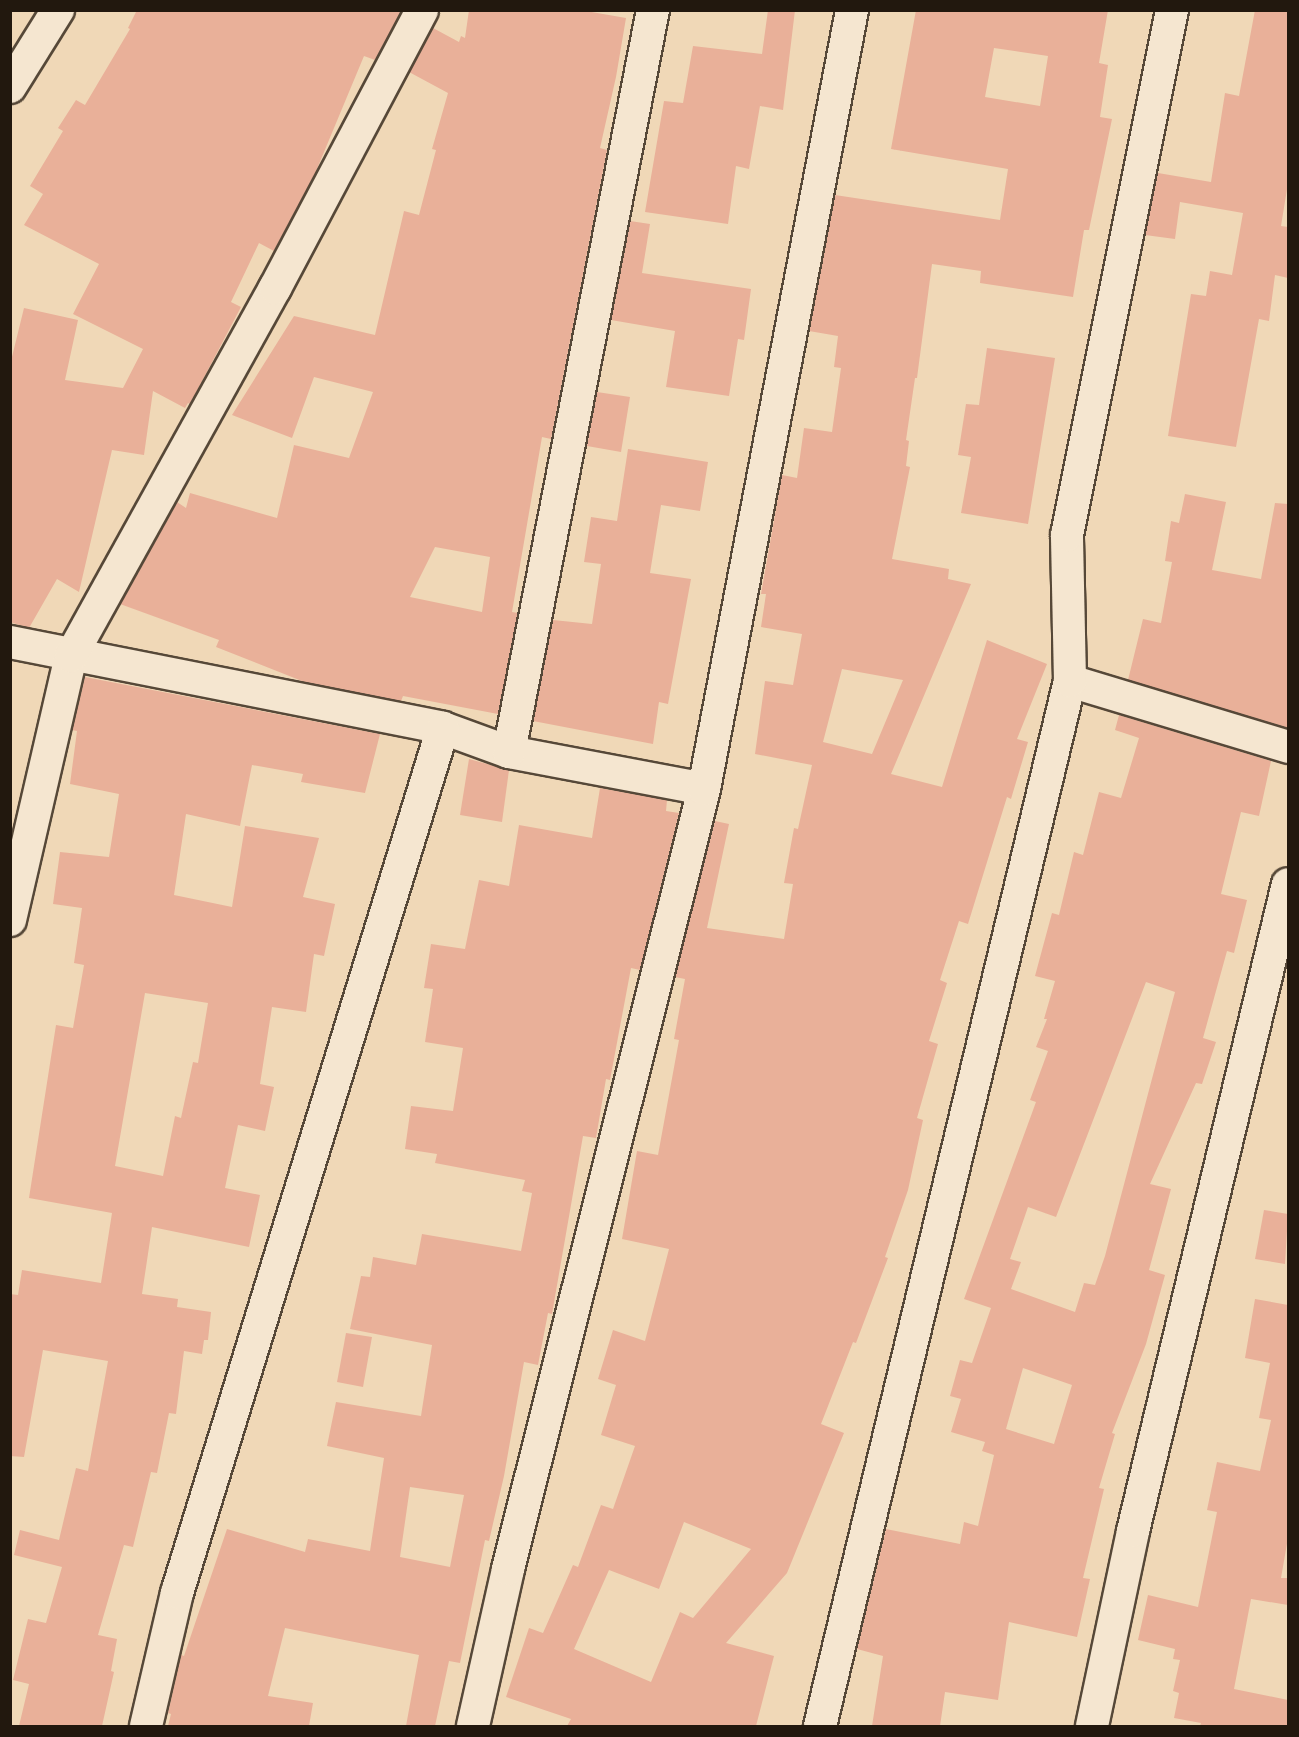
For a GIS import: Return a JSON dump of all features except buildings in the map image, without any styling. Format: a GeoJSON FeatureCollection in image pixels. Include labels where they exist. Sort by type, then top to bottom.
{"type":"FeatureCollection","features":[{"type":"Feature","properties":{"kind":"street"},"geometry":{"type":"LineString","coordinates":[[10,87],[58,10]]}},
{"type":"Feature","properties":{"kind":"street"},"geometry":{"type":"LineString","coordinates":[[10,920],[71,656],[275,288],[422,10]]}},
{"type":"Feature","properties":{"kind":"street"},"geometry":{"type":"LineString","coordinates":[[509,752],[653,10]]}},
{"type":"Feature","properties":{"kind":"street"},"geometry":{"type":"LineString","coordinates":[[473,1726],[508,1569],[704,789],[852,10]]}},
{"type":"Feature","properties":{"kind":"street"},"geometry":{"type":"LineString","coordinates":[[820,1726],[1070,681],[1067,535],[1172,10]]}},
{"type":"Feature","properties":{"kind":"street"},"geometry":{"type":"LineString","coordinates":[[10,642],[71,656],[443,728],[509,752],[704,789]]}},
{"type":"Feature","properties":{"kind":"street"},"geometry":{"type":"LineString","coordinates":[[1070,681],[1288,747]]}},
{"type":"Feature","properties":{"kind":"street"},"geometry":{"type":"LineString","coordinates":[[146,1726],[177,1593],[443,728]]}},
{"type":"Feature","properties":{"kind":"street"},"geometry":{"type":"LineString","coordinates":[[1092,1726],[1132,1531],[1288,885]]}}]}
